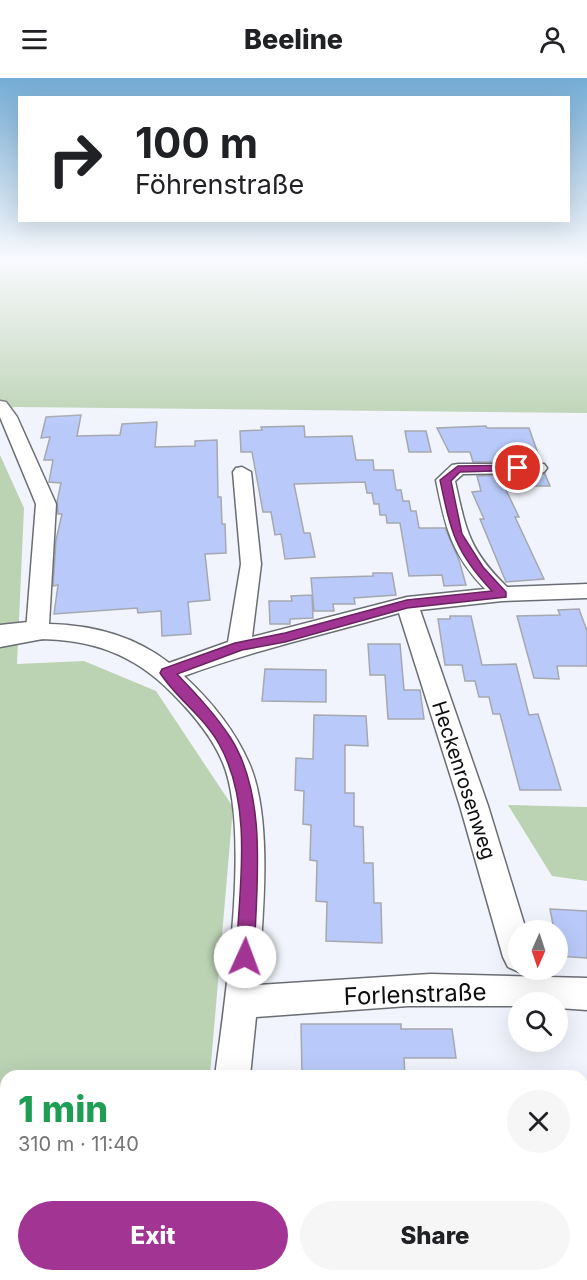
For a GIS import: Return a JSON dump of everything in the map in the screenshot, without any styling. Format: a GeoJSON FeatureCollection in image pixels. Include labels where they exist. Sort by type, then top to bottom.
{"type":"FeatureCollection","features":[{"type":"Feature","properties":{"kind":"street"},"geometry":{"type":"LineString","coordinates":[[0,406],[9,417],[46,504],[37,631]]}},
{"type":"Feature","properties":{"kind":"street"},"geometry":{"type":"LineString","coordinates":[[502,594],[478,570],[457,534],[445,480],[458,469],[538,468]]}},
{"type":"Feature","properties":{"kind":"street"},"geometry":{"type":"LineString","coordinates":[[239,646],[251,564],[242,472]]}},
{"type":"Feature","properties":{"kind":"street"},"geometry":{"type":"LineString","coordinates":[[167,673],[239,646],[285,638],[407,604],[502,594],[587,591]]}},
{"type":"Feature","properties":{"kind":"street","name":"Heckenrosenweg"},"geometry":{"type":"LineString","coordinates":[[407,604],[474,806],[508,920]]}},
{"type":"Feature","properties":{"kind":"street"},"geometry":{"type":"LineString","coordinates":[[0,636],[37,631],[77,631],[119,644],[167,673],[203,711],[225,742],[243,783],[249,848],[243,1001],[233,1070]]}},
{"type":"Feature","properties":{"kind":"street","name":"Forlenstraße"},"geometry":{"type":"LineString","coordinates":[[243,1001],[280,1002],[526,980],[587,994]]}},
{"type":"Feature","properties":{"kind":"green space"},"geometry":{"type":"Polygon","coordinates":[[[0,314],[587,314],[587,413],[15,407],[0,411],[0,314]]]}},
{"type":"Feature","properties":{"kind":"green space"},"geometry":{"type":"Polygon","coordinates":[[[0,455],[24,508],[17,664],[84,661],[156,691],[233,807],[210,1070],[0,1070],[0,455]]]}},
{"type":"Feature","properties":{"kind":"green space"},"geometry":{"type":"Polygon","coordinates":[[[508,805],[587,807],[587,881],[552,876],[508,805]]]}},
{"type":"Feature","properties":{"kind":"building"},"geometry":{"type":"Polygon","coordinates":[[[81,415],[77,436],[120,435],[122,424],[157,422],[155,447],[195,446],[195,441],[217,440],[218,497],[221,497],[222,524],[225,524],[226,553],[205,554],[210,600],[188,602],[191,634],[162,636],[161,611],[138,613],[137,608],[54,614],[58,585],[53,586],[56,540],[62,514],[58,514],[57,502],[61,483],[49,482],[53,460],[44,460],[50,437],[41,438],[46,417],[81,415]]]}},
{"type":"Feature","properties":{"kind":"building"},"geometry":{"type":"Polygon","coordinates":[[[304,426],[305,437],[352,436],[356,460],[373,460],[374,470],[393,470],[396,490],[401,490],[403,501],[409,501],[411,511],[416,511],[419,528],[445,528],[459,560],[466,585],[444,586],[442,575],[409,576],[400,523],[387,523],[386,515],[380,515],[379,504],[374,504],[372,493],[367,493],[365,482],[294,484],[304,533],[310,533],[315,557],[285,559],[281,534],[275,535],[271,512],[263,512],[252,452],[241,452],[240,431],[262,430],[261,427],[304,426]]]}},
{"type":"Feature","properties":{"kind":"building"},"geometry":{"type":"Polygon","coordinates":[[[486,426],[487,428],[529,428],[541,462],[473,462],[470,452],[449,452],[437,428],[486,426]]]}},
{"type":"Feature","properties":{"kind":"building"},"geometry":{"type":"Polygon","coordinates":[[[405,431],[426,431],[431,452],[409,452],[405,431]]]}},
{"type":"Feature","properties":{"kind":"building"},"geometry":{"type":"Polygon","coordinates":[[[545,474],[550,486],[504,486],[519,517],[515,517],[544,579],[506,582],[480,519],[484,519],[472,492],[481,491],[477,476],[545,474]]]}},
{"type":"Feature","properties":{"kind":"building"},"geometry":{"type":"Polygon","coordinates":[[[373,573],[392,573],[396,595],[354,598],[355,604],[333,604],[334,611],[314,611],[311,578],[373,576],[373,573]]]}},
{"type":"Feature","properties":{"kind":"building"},"geometry":{"type":"Polygon","coordinates":[[[312,595],[313,618],[290,619],[290,624],[270,624],[269,601],[292,601],[291,596],[312,595]]]}},
{"type":"Feature","properties":{"kind":"building"},"geometry":{"type":"Polygon","coordinates":[[[579,609],[587,631],[587,666],[557,666],[559,679],[534,678],[517,616],[560,615],[558,610],[579,609]]]}},
{"type":"Feature","properties":{"kind":"building"},"geometry":{"type":"Polygon","coordinates":[[[450,616],[471,616],[482,665],[516,664],[529,715],[538,714],[561,790],[520,790],[500,714],[493,714],[489,697],[479,697],[475,681],[465,681],[462,665],[445,665],[438,619],[450,619],[450,616]]]}},
{"type":"Feature","properties":{"kind":"building"},"geometry":{"type":"Polygon","coordinates":[[[368,644],[400,644],[404,690],[420,690],[424,719],[388,719],[385,675],[370,675],[368,644]]]}},
{"type":"Feature","properties":{"kind":"building"},"geometry":{"type":"Polygon","coordinates":[[[265,669],[326,670],[326,702],[262,701],[265,669]]]}},
{"type":"Feature","properties":{"kind":"building"},"geometry":{"type":"Polygon","coordinates":[[[314,715],[366,716],[368,746],[345,745],[345,793],[354,793],[354,826],[363,827],[364,863],[373,863],[374,903],[381,903],[382,943],[326,941],[327,902],[316,901],[317,861],[310,860],[311,825],[303,824],[304,791],[295,790],[296,758],[313,759],[314,715]]]}},
{"type":"Feature","properties":{"kind":"building"},"geometry":{"type":"Polygon","coordinates":[[[550,909],[587,911],[587,958],[568,957],[568,920],[552,920],[550,909]]]}},
{"type":"Feature","properties":{"kind":"building"},"geometry":{"type":"Polygon","coordinates":[[[301,1024],[401,1024],[401,1029],[452,1029],[456,1058],[404,1058],[405,1070],[302,1070],[301,1024]]]}},
{"type":"Feature","properties":{"kind":"route"},"geometry":{"type":"LineString","coordinates":[[245,957],[249,848],[243,783],[225,742],[203,711],[167,673],[239,646],[285,638],[407,604],[502,594],[478,570],[457,534],[445,480],[458,469],[518,468]]}}]}
